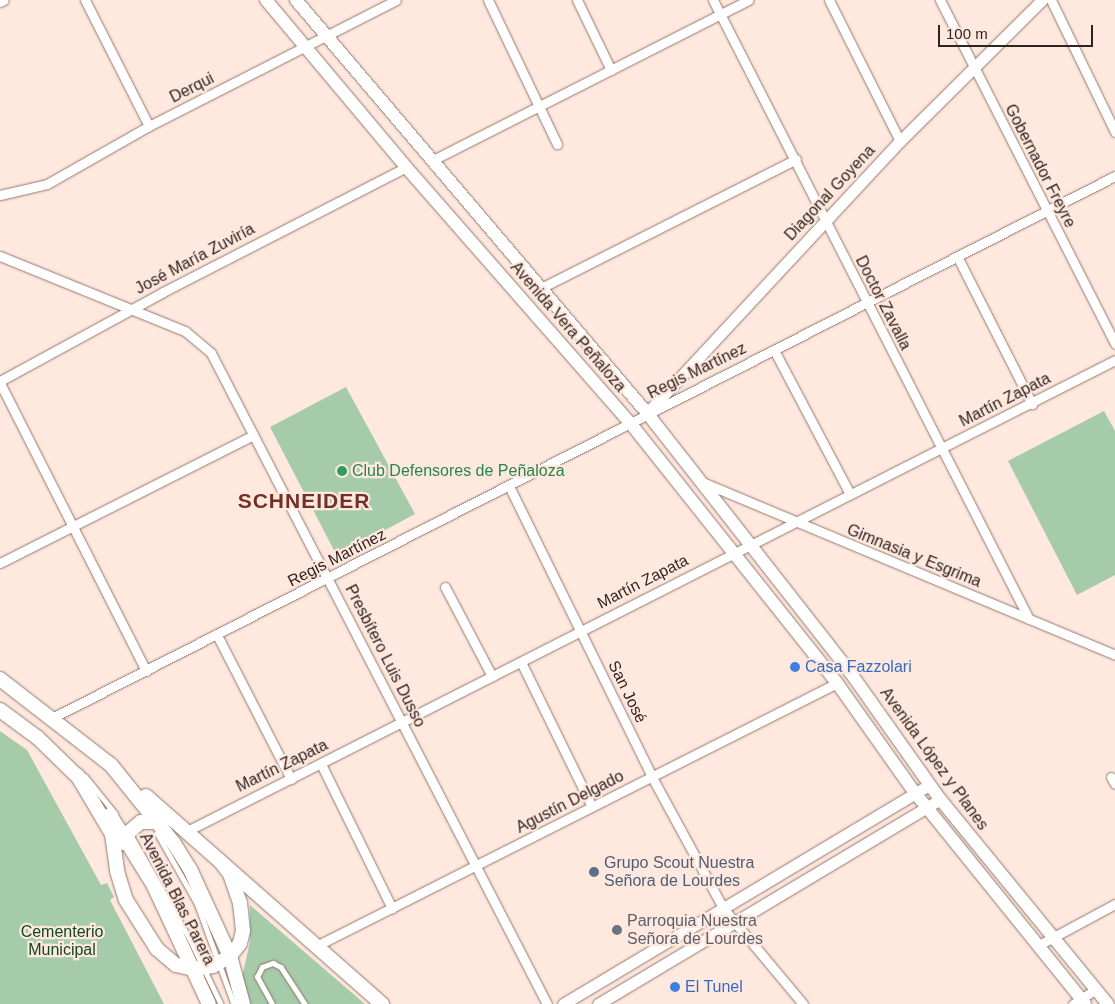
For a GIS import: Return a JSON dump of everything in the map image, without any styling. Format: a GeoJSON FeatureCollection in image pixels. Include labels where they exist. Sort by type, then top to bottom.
{"type":"FeatureCollection","features":[{"type":"Feature","properties":{"kind":"main road","name":"Avenida Vera Peñaloza"},"geometry":{"type":"LineString","coordinates":[[266,0],[305,49],[406,167],[631,424],[837,683]]}},
{"type":"Feature","properties":{"kind":"main road","name":"Avenida Vera Peñaloza"},"geometry":{"type":"LineString","coordinates":[[296,0],[539,289],[647,413],[702,482]]}},
{"type":"Feature","properties":{"kind":"main road","name":"Avenida López y Planes"},"geometry":{"type":"LineString","coordinates":[[702,482],[850,672],[940,800],[1108,1004]]}},
{"type":"Feature","properties":{"kind":"main road","name":"Avenida Blas Parera"},"geometry":{"type":"LineString","coordinates":[[0,678],[111,764],[190,869],[240,1003]]}},
{"type":"Feature","properties":{"kind":"main road","name":"Avenida López y Planes"},"geometry":{"type":"LineString","coordinates":[[837,683],[915,793],[1080,1002]]}},
{"type":"Feature","properties":{"kind":"main road","name":"Avenida Blas Parera"},"geometry":{"type":"LineString","coordinates":[[0,710],[38,738],[77,775],[128,834],[200,969],[209,1004]]}},
{"type":"Feature","properties":{"kind":"main road"},"geometry":{"type":"LineString","coordinates":[[111,764],[185,832],[222,862],[382,1004]]}},
{"type":"Feature","properties":{"kind":"main road"},"geometry":{"type":"LineString","coordinates":[[77,775],[106,820],[112,834],[120,886],[146,935],[176,965],[200,969],[225,959],[240,943],[243,931]]}},
{"type":"Feature","properties":{"kind":"main road"},"geometry":{"type":"LineString","coordinates":[[116,861],[128,834],[152,820],[185,832]]}},
{"type":"Feature","properties":{"kind":"main road"},"geometry":{"type":"LineString","coordinates":[[222,862],[236,887],[243,931],[238,977],[240,1003]]}},
{"type":"Feature","properties":{"kind":"street"},"geometry":{"type":"LineString","coordinates":[[0,2],[4,0]]}},
{"type":"Feature","properties":{"kind":"street"},"geometry":{"type":"LineString","coordinates":[[85,0],[149,126]]}},
{"type":"Feature","properties":{"kind":"street","name":"Derqui"},"geometry":{"type":"LineString","coordinates":[[0,195],[48,184],[149,126],[305,49],[379,4],[396,0]]}},
{"type":"Feature","properties":{"kind":"street"},"geometry":{"type":"LineString","coordinates":[[488,0],[557,144]]}},
{"type":"Feature","properties":{"kind":"street"},"geometry":{"type":"LineString","coordinates":[[577,0],[611,70]]}},
{"type":"Feature","properties":{"kind":"street","name":"Doctor Zavalla"},"geometry":{"type":"LineString","coordinates":[[713,0],[796,159],[866,304],[1029,619]]}},
{"type":"Feature","properties":{"kind":"street"},"geometry":{"type":"LineString","coordinates":[[431,161],[539,104],[611,70],[748,0]]}},
{"type":"Feature","properties":{"kind":"street"},"geometry":{"type":"LineString","coordinates":[[829,0],[900,142]]}},
{"type":"Feature","properties":{"kind":"street","name":"Gobernador Freyre"},"geometry":{"type":"LineString","coordinates":[[940,0],[1045,212],[1115,344]]}},
{"type":"Feature","properties":{"kind":"street","name":"Diagonal Goyena"},"geometry":{"type":"LineString","coordinates":[[647,413],[900,142],[973,66],[1042,0]]}},
{"type":"Feature","properties":{"kind":"street"},"geometry":{"type":"LineString","coordinates":[[1051,0],[1115,132]]}},
{"type":"Feature","properties":{"kind":"street"},"geometry":{"type":"LineString","coordinates":[[539,289],[796,159]]}},
{"type":"Feature","properties":{"kind":"street","name":"José María Zuviría"},"geometry":{"type":"LineString","coordinates":[[0,382],[132,310],[406,167]]}},
{"type":"Feature","properties":{"kind":"street","name":"Regis Martínez"},"geometry":{"type":"LineString","coordinates":[[52,718],[329,579],[631,424],[647,413],[958,258],[1115,176]]}},
{"type":"Feature","properties":{"kind":"street"},"geometry":{"type":"LineString","coordinates":[[0,256],[132,310]]}},
{"type":"Feature","properties":{"kind":"street"},"geometry":{"type":"LineString","coordinates":[[958,258],[1032,404]]}},
{"type":"Feature","properties":{"kind":"street","name":"Presbítero Luis Dusso"},"geometry":{"type":"LineString","coordinates":[[132,310],[186,331],[211,353],[329,579],[475,868],[547,1004]]}},
{"type":"Feature","properties":{"kind":"street"},"geometry":{"type":"LineString","coordinates":[[774,350],[850,494]]}},
{"type":"Feature","properties":{"kind":"street","name":"Martín Zapata"},"geometry":{"type":"LineString","coordinates":[[185,832],[402,723],[792,522],[1032,404],[1115,360]]}},
{"type":"Feature","properties":{"kind":"street"},"geometry":{"type":"LineString","coordinates":[[0,382],[146,671]]}},
{"type":"Feature","properties":{"kind":"street"},"geometry":{"type":"LineString","coordinates":[[0,563],[253,435]]}},
{"type":"Feature","properties":{"kind":"street","name":"Gimnasia y Esgrima"},"geometry":{"type":"LineString","coordinates":[[702,482],[792,522],[1115,655]]}},
{"type":"Feature","properties":{"kind":"street","name":"San José"},"geometry":{"type":"LineString","coordinates":[[509,486],[652,777],[723,908],[803,1004]]}},
{"type":"Feature","properties":{"kind":"street"},"geometry":{"type":"LineString","coordinates":[[445,587],[492,676]]}},
{"type":"Feature","properties":{"kind":"street"},"geometry":{"type":"LineString","coordinates":[[217,635],[291,779]]}},
{"type":"Feature","properties":{"kind":"street"},"geometry":{"type":"LineString","coordinates":[[521,662],[592,807]]}},
{"type":"Feature","properties":{"kind":"street","name":"Agustín Delgado"},"geometry":{"type":"LineString","coordinates":[[316,946],[475,868],[837,683]]}},
{"type":"Feature","properties":{"kind":"street"},"geometry":{"type":"LineString","coordinates":[[321,764],[392,908]]}},
{"type":"Feature","properties":{"kind":"street"},"geometry":{"type":"LineString","coordinates":[[563,1004],[930,785]]}},
{"type":"Feature","properties":{"kind":"street"},"geometry":{"type":"LineString","coordinates":[[598,1004],[940,800]]}},
{"type":"Feature","properties":{"kind":"street"},"geometry":{"type":"LineString","coordinates":[[1037,946],[1115,904]]}},
{"type":"Feature","properties":{"kind":"street"},"geometry":{"type":"LineString","coordinates":[[1080,1002],[1096,989]]}},
{"type":"Feature","properties":{"kind":"lane"},"geometry":{"type":"LineString","coordinates":[[0,686],[105,769],[152,820]]}},
{"type":"Feature","properties":{"kind":"lane"},"geometry":{"type":"LineString","coordinates":[[0,705],[50,741],[80,771],[128,834]]}},
{"type":"Feature","properties":{"kind":"lane"},"geometry":{"type":"LineString","coordinates":[[272,1004],[257,977],[262,967],[273,963],[281,967],[305,1004]]}},
{"type":"Feature","properties":{"kind":"lane"},"geometry":{"type":"LineString","coordinates":[[200,969],[221,1004]]}},
{"type":"Feature","properties":{"kind":"green space","name":"Club Defensores de Peñaloza"},"geometry":{"type":"Polygon","coordinates":[[[346,387],[415,514],[337,556],[270,427],[346,387]]]}},
{"type":"Feature","properties":{"kind":"green space"},"geometry":{"type":"Polygon","coordinates":[[[1104,411],[1115,431],[1115,575],[1077,595],[1008,461],[1104,411]]]}},
{"type":"Feature","properties":{"kind":"green space","name":"Cementerio Municipal"},"geometry":{"type":"Polygon","coordinates":[[[0,731],[27,750],[101,885],[107,883],[114,897],[110,900],[164,1004],[0,1004],[0,731]]]}},
{"type":"Feature","properties":{"kind":"green space"},"geometry":{"type":"Polygon","coordinates":[[[250,905],[365,1004],[249,1004],[242,977],[250,942],[250,905]]]}},
{"type":"Feature","properties":{"kind":"place","name":"Club Defensores de Peñaloza"},"geometry":{"type":"Point","coordinates":[342,471]}},
{"type":"Feature","properties":{"kind":"place","name":"Casa Fazzolari"},"geometry":{"type":"Point","coordinates":[795,667]}},
{"type":"Feature","properties":{"kind":"place","name":"Grupo Scout Nuestra Señora de Lourdes"},"geometry":{"type":"Point","coordinates":[594,872]}},
{"type":"Feature","properties":{"kind":"place","name":"Parroquia Nuestra Señora de Lourdes"},"geometry":{"type":"Point","coordinates":[617,930]}},
{"type":"Feature","properties":{"kind":"place","name":"El Tunel"},"geometry":{"type":"Point","coordinates":[675,987]}},
{"type":"Feature","properties":{"kind":"district","name":"SCHNEIDER"},"geometry":{"type":"Point","coordinates":[304,501]}}]}
